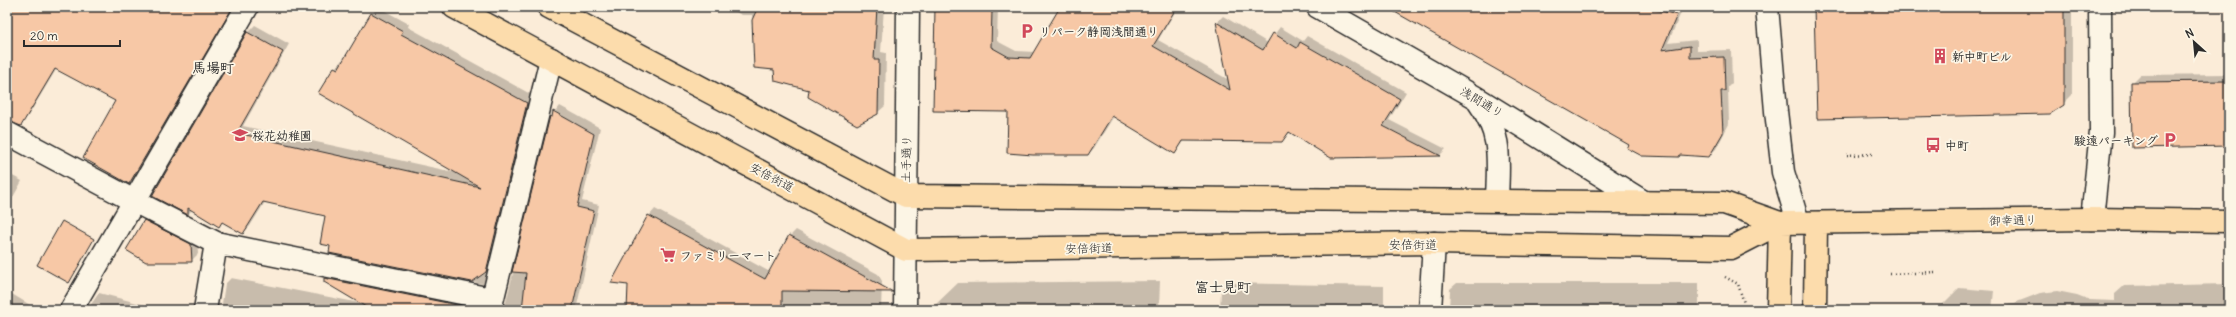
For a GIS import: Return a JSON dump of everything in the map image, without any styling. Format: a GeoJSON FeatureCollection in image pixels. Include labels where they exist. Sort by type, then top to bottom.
{"type":"FeatureCollection","features":[{"type":"Feature","properties":{"kind":"main road","name":"安倍街道"},"geometry":{"type":"LineString","coordinates":[[454,7],[906,250],[1434,243],[1731,248],[1798,223]]}},
{"type":"Feature","properties":{"kind":"main road"},"geometry":{"type":"LineString","coordinates":[[549,7],[906,196],[1724,203],[1798,223]]}},
{"type":"Feature","properties":{"kind":"main road","name":"御幸通り"},"geometry":{"type":"LineString","coordinates":[[1798,223],[2092,219],[2229,221]]}},
{"type":"Feature","properties":{"kind":"main road"},"geometry":{"type":"LineString","coordinates":[[1778,310],[1798,223]]}},
{"type":"Feature","properties":{"kind":"main road"},"geometry":{"type":"LineString","coordinates":[[1798,223],[1815,310]]}},
{"type":"Feature","properties":{"kind":"street"},"geometry":{"type":"LineString","coordinates":[[71,310],[246,7]]}},
{"type":"Feature","properties":{"kind":"street","name":"土手通り"},"geometry":{"type":"LineString","coordinates":[[905,310],[908,7]]}},
{"type":"Feature","properties":{"kind":"street","name":"浅間通り"},"geometry":{"type":"LineString","coordinates":[[1318,7],[1474,97],[1644,202]]}},
{"type":"Feature","properties":{"kind":"street"},"geometry":{"type":"LineString","coordinates":[[1767,7],[1783,172],[1798,223]]}},
{"type":"Feature","properties":{"kind":"street"},"geometry":{"type":"LineString","coordinates":[[2092,219],[2101,132],[2100,7]]}},
{"type":"Feature","properties":{"kind":"street"},"geometry":{"type":"LineString","coordinates":[[7,132],[134,201],[216,243],[490,305],[551,59]]}},
{"type":"Feature","properties":{"kind":"street"},"geometry":{"type":"LineString","coordinates":[[1474,97],[1489,116],[1496,135],[1498,157],[1497,200]]}},
{"type":"Feature","properties":{"kind":"street"},"geometry":{"type":"LineString","coordinates":[[205,310],[216,243]]}},
{"type":"Feature","properties":{"kind":"street"},"geometry":{"type":"LineString","coordinates":[[1430,310],[1434,243]]}},
{"type":"Feature","properties":{"kind":"path"},"geometry":{"type":"LineString","coordinates":[[1847,155],[1873,154]]}},
{"type":"Feature","properties":{"kind":"path"},"geometry":{"type":"LineString","coordinates":[[1890,274],[1935,272]]}},
{"type":"Feature","properties":{"kind":"path"},"geometry":{"type":"LineString","coordinates":[[1722,275],[1738,284],[1744,304]]}},
{"type":"Feature","properties":{"kind":"building"},"geometry":{"type":"Polygon","coordinates":[[[7,7],[233,7],[129,184],[83,158],[115,101],[55,69],[21,126],[7,121],[7,7]]]}},
{"type":"Feature","properties":{"kind":"building"},"geometry":{"type":"Polygon","coordinates":[[[758,7],[877,7],[874,60],[879,60],[878,114],[857,125],[808,97],[809,90],[775,81],[774,70],[754,68],[752,20],[758,7]]]}},
{"type":"Feature","properties":{"kind":"building"},"geometry":{"type":"Polygon","coordinates":[[[935,7],[968,7],[967,11],[992,11],[991,47],[1009,57],[1030,58],[1060,7],[1177,7],[1153,46],[1230,90],[1216,22],[1263,50],[1273,33],[1297,48],[1300,42],[1400,99],[1383,126],[1441,156],[1331,158],[1289,132],[1282,142],[1183,141],[1175,154],[1112,116],[1088,155],[1033,155],[1007,153],[1008,112],[933,111],[935,7]]]}},
{"type":"Feature","properties":{"kind":"building"},"geometry":{"type":"Polygon","coordinates":[[[1386,7],[1646,7],[1677,15],[1662,50],[1690,46],[1690,58],[1724,57],[1725,91],[1721,91],[1723,133],[1709,157],[1680,155],[1679,157],[1642,156],[1627,148],[1629,145],[1386,7]]]}},
{"type":"Feature","properties":{"kind":"building","name":"新中町ビル"},"geometry":{"type":"Polygon","coordinates":[[[1814,7],[2064,7],[2064,105],[2050,114],[1817,119],[1814,7]]]}},
{"type":"Feature","properties":{"kind":"building"},"geometry":{"type":"Polygon","coordinates":[[[371,13],[403,31],[401,34],[527,103],[486,272],[472,282],[329,253],[330,246],[320,244],[325,216],[263,202],[243,234],[222,222],[219,227],[188,208],[188,215],[152,196],[247,32],[283,52],[237,133],[480,187],[318,93],[334,67],[338,69],[371,13]]]}},
{"type":"Feature","properties":{"kind":"building"},"geometry":{"type":"Polygon","coordinates":[[[2229,81],[2229,146],[2132,148],[2131,82],[2229,81]]]}},
{"type":"Feature","properties":{"kind":"building"},"geometry":{"type":"Polygon","coordinates":[[[553,111],[594,134],[577,207],[594,211],[572,310],[522,310],[526,273],[512,272],[550,116],[552,117],[553,111]]]}},
{"type":"Feature","properties":{"kind":"building"},"geometry":{"type":"Polygon","coordinates":[[[648,215],[765,279],[789,235],[893,292],[782,291],[782,310],[627,310],[628,285],[611,283],[648,215]]]}},
{"type":"Feature","properties":{"kind":"building"},"geometry":{"type":"Polygon","coordinates":[[[144,220],[191,244],[192,262],[146,262],[126,250],[144,220]]]}},
{"type":"Feature","properties":{"kind":"building"},"geometry":{"type":"Polygon","coordinates":[[[62,221],[94,239],[69,283],[37,265],[62,221]]]}},
{"type":"Feature","properties":{"kind":"building"},"geometry":{"type":"Polygon","coordinates":[[[324,278],[467,307],[466,310],[371,310],[324,282],[324,278]]]}},
{"type":"Feature","properties":{"kind":"place","name":"リパーク静岡浅間通り"},"geometry":{"type":"Point","coordinates":[1027,31]}},
{"type":"Feature","properties":{"kind":"place","name":"新中町ビル"},"geometry":{"type":"Point","coordinates":[1940,56]}},
{"type":"Feature","properties":{"kind":"place","name":"桜花幼稚園"},"geometry":{"type":"Point","coordinates":[240,135]}},
{"type":"Feature","properties":{"kind":"place","name":"駿遠パーキング"},"geometry":{"type":"Point","coordinates":[2170,140]}},
{"type":"Feature","properties":{"kind":"place","name":"中町"},"geometry":{"type":"Point","coordinates":[1933,145]}},
{"type":"Feature","properties":{"kind":"place","name":"ファミリーマート"},"geometry":{"type":"Point","coordinates":[668,255]}},
{"type":"Feature","properties":{"kind":"district","name":"馬場町"},"geometry":{"type":"Point","coordinates":[213,68]}},
{"type":"Feature","properties":{"kind":"district","name":"富士見町"},"geometry":{"type":"Point","coordinates":[1223,287]}}]}
